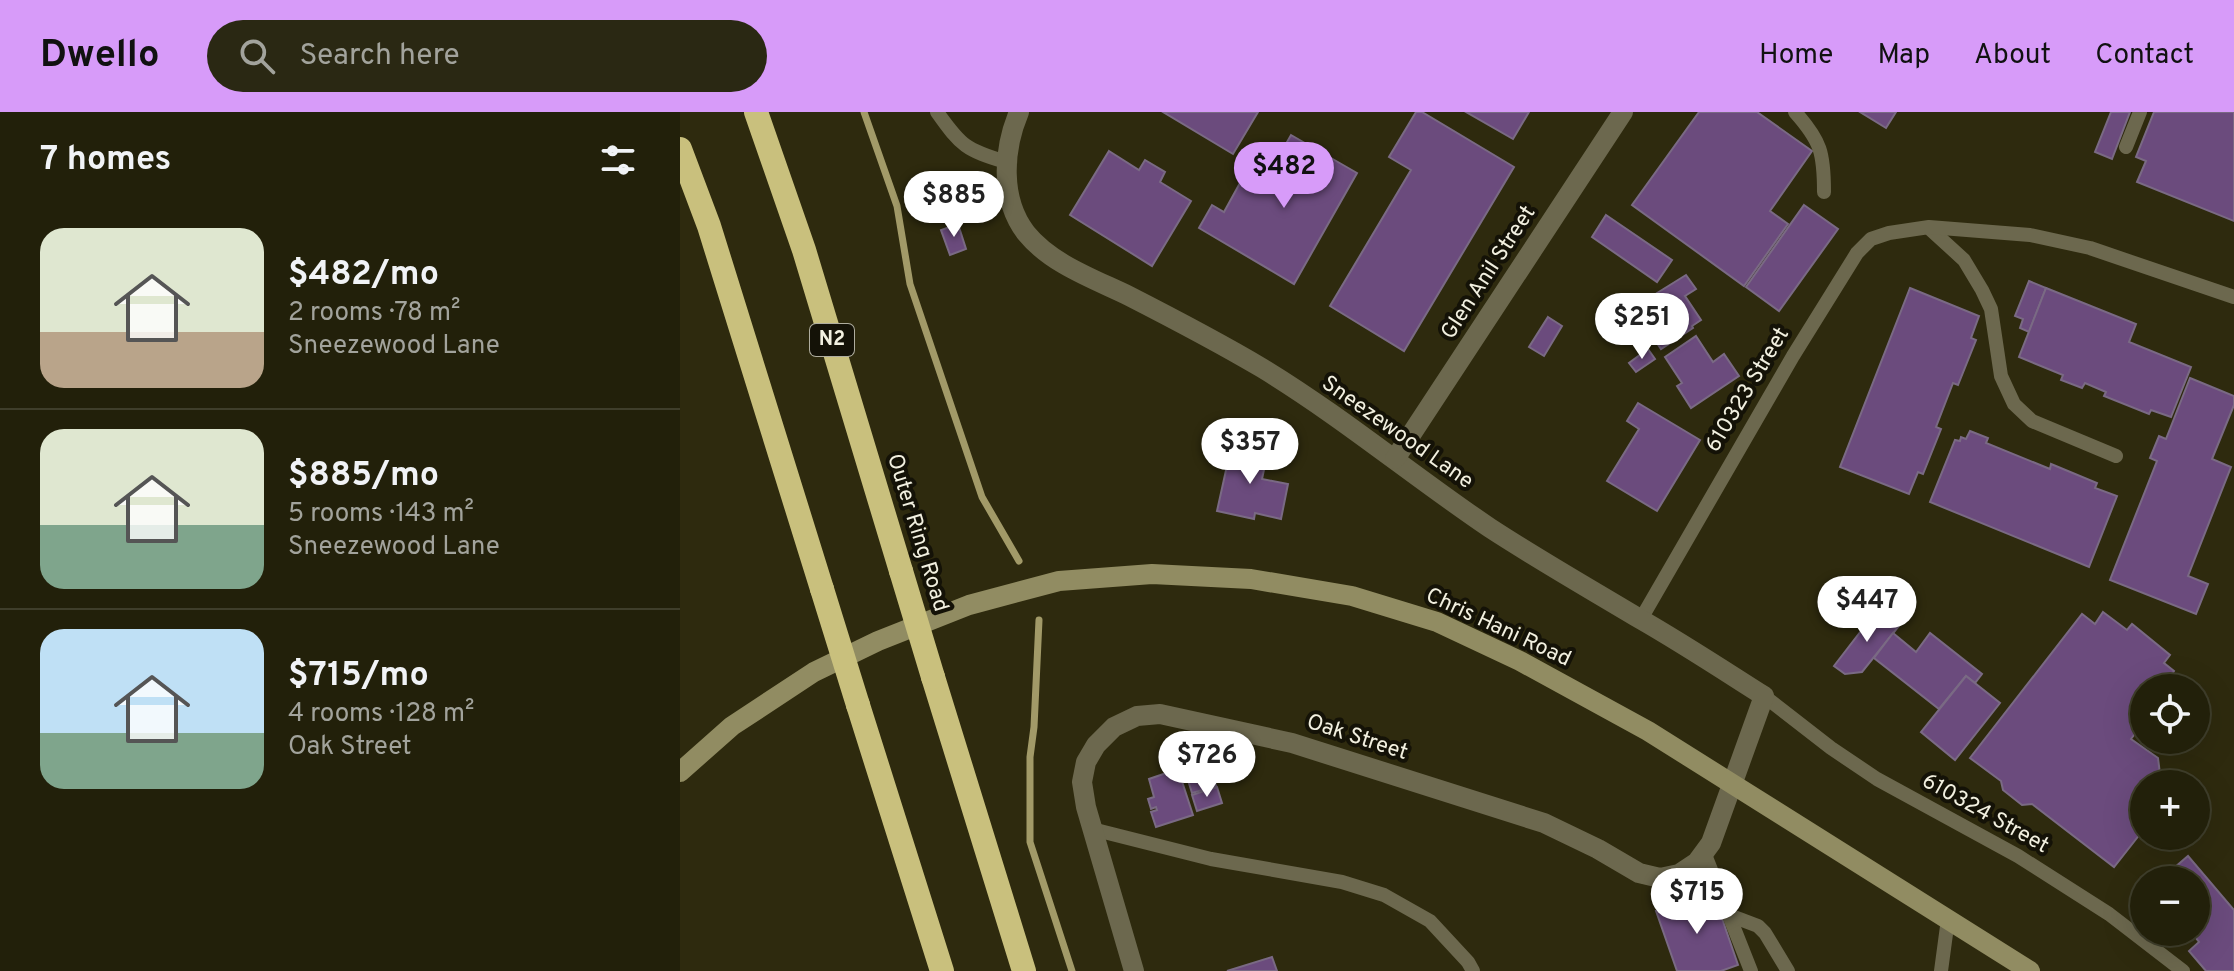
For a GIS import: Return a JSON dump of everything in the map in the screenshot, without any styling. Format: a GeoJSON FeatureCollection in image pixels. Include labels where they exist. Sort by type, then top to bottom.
{"type":"FeatureCollection","features":[{"type":"Feature","properties":{"kind":"highway","name":"Outer Ring Road"},"geometry":{"type":"LineString","coordinates":[[756,112],[804,250],[1024,971]]}},
{"type":"Feature","properties":{"kind":"highway"},"geometry":{"type":"LineString","coordinates":[[680,149],[718,254],[942,971]]}},
{"type":"Feature","properties":{"kind":"street","name":"Sneezewood Lane"},"geometry":{"type":"LineString","coordinates":[[1019,112],[1006,162],[1009,198],[1026,233],[1053,258],[1214,340],[1266,371],[1489,527],[1577,584],[1641,619],[1764,696]]}},
{"type":"Feature","properties":{"kind":"street","name":"Glen Anil Street"},"geometry":{"type":"LineString","coordinates":[[1395,459],[1623,112]]}},
{"type":"Feature","properties":{"kind":"street","name":"Chris Hani Road"},"geometry":{"type":"LineString","coordinates":[[680,772],[732,726],[814,672],[878,641],[969,605],[1059,581],[1152,574],[1251,579],[1352,596],[1437,622],[1520,661],[1622,717],[2030,971]]}},
{"type":"Feature","properties":{"kind":"street"},"geometry":{"type":"LineString","coordinates":[[1732,785],[1764,696]]}},
{"type":"Feature","properties":{"kind":"street","name":"Oak Street"},"geometry":{"type":"LineString","coordinates":[[1134,971],[1092,829],[1082,782],[1086,762],[1096,745],[1114,727],[1137,716],[1160,714],[1292,743],[1531,819],[1598,849],[1639,873],[1660,878],[1679,874],[1697,862],[1711,843],[1732,785]]}},
{"type":"Feature","properties":{"kind":"lane"},"geometry":{"type":"LineString","coordinates":[[937,112],[963,145],[979,154],[1006,162]]}},
{"type":"Feature","properties":{"kind":"lane"},"geometry":{"type":"LineString","coordinates":[[1795,112],[1819,143],[1824,165],[1824,192]]}},
{"type":"Feature","properties":{"kind":"lane"},"geometry":{"type":"LineString","coordinates":[[2126,147],[2140,112]]}},
{"type":"Feature","properties":{"kind":"lane"},"geometry":{"type":"LineString","coordinates":[[1929,227],[1964,260],[1991,309],[2001,376],[2014,404],[2032,421],[2116,456]]}},
{"type":"Feature","properties":{"kind":"lane","name":"610323 Street"},"geometry":{"type":"LineString","coordinates":[[1641,619],[1747,434],[1857,253],[1871,239],[1929,227],[2030,235],[2090,248],[2234,297]]}},
{"type":"Feature","properties":{"kind":"lane","name":"610324 Street"},"geometry":{"type":"LineString","coordinates":[[1764,696],[1854,763],[2018,856],[2109,914],[2183,971]]}},
{"type":"Feature","properties":{"kind":"lane"},"geometry":{"type":"LineString","coordinates":[[1092,829],[1211,859],[1342,882],[1384,895],[1430,921],[1473,971]]}},
{"type":"Feature","properties":{"kind":"lane"},"geometry":{"type":"LineString","coordinates":[[1704,852],[1751,971]]}},
{"type":"Feature","properties":{"kind":"lane"},"geometry":{"type":"LineString","coordinates":[[1729,915],[1758,926],[1788,971]]}},
{"type":"Feature","properties":{"kind":"lane"},"geometry":{"type":"LineString","coordinates":[[1948,919],[1942,964],[1956,971]]}},
{"type":"Feature","properties":{"kind":"building"},"geometry":{"type":"Polygon","coordinates":[[[1163,112],[1258,112],[1233,154],[1163,112]]]}},
{"type":"Feature","properties":{"kind":"building"},"geometry":{"type":"Polygon","coordinates":[[[1416,112],[1422,112],[1514,167],[1404,351],[1330,306],[1411,170],[1389,157],[1416,112]]]}},
{"type":"Feature","properties":{"kind":"building"},"geometry":{"type":"Polygon","coordinates":[[[1466,112],[1529,112],[1513,139],[1466,112]]]}},
{"type":"Feature","properties":{"kind":"building"},"geometry":{"type":"Polygon","coordinates":[[[1699,112],[1757,112],[1812,151],[1770,211],[1788,224],[1744,286],[1632,205],[1699,112]]]}},
{"type":"Feature","properties":{"kind":"building"},"geometry":{"type":"Polygon","coordinates":[[[1860,112],[1896,112],[1886,128],[1860,112]]]}},
{"type":"Feature","properties":{"kind":"building"},"geometry":{"type":"Polygon","coordinates":[[[2111,112],[2130,112],[2112,159],[2095,152],[2111,112]]]}},
{"type":"Feature","properties":{"kind":"building"},"geometry":{"type":"Polygon","coordinates":[[[2154,112],[2234,112],[2234,221],[2137,182],[2146,161],[2136,157],[2154,112]]]}},
{"type":"Feature","properties":{"kind":"building"},"geometry":{"type":"Polygon","coordinates":[[[1291,135],[1357,173],[1294,284],[1199,228],[1212,205],[1224,212],[1241,181],[1259,191],[1291,135]]]}},
{"type":"Feature","properties":{"kind":"building"},"geometry":{"type":"Polygon","coordinates":[[[1109,151],[1139,170],[1145,160],[1165,172],[1160,182],[1191,201],[1152,266],[1070,215],[1109,151]]]}},
{"type":"Feature","properties":{"kind":"building"},"geometry":{"type":"Polygon","coordinates":[[[1804,205],[1838,229],[1779,311],[1746,287],[1804,205]]]}},
{"type":"Feature","properties":{"kind":"building"},"geometry":{"type":"Polygon","coordinates":[[[1606,215],[1672,260],[1657,282],[1592,237],[1606,215]]]}},
{"type":"Feature","properties":{"kind":"building"},"geometry":{"type":"Polygon","coordinates":[[[958,224],[966,249],[950,255],[941,230],[958,224]]]}},
{"type":"Feature","properties":{"kind":"building"},"geometry":{"type":"Polygon","coordinates":[[[1686,275],[1696,289],[1685,296],[1701,320],[1661,349],[1645,325],[1637,330],[1625,313],[1686,275]]]}},
{"type":"Feature","properties":{"kind":"building"},"geometry":{"type":"Polygon","coordinates":[[[2029,281],[2046,288],[2029,332],[2020,328],[2023,319],[2015,316],[2029,281]]]}},
{"type":"Feature","properties":{"kind":"building"},"geometry":{"type":"Polygon","coordinates":[[[1910,288],[1979,316],[1971,338],[1976,340],[1958,385],[1953,383],[1936,427],[1941,429],[1923,474],[1918,472],[1909,494],[1840,467],[1910,288]]]}},
{"type":"Feature","properties":{"kind":"building"},"geometry":{"type":"Polygon","coordinates":[[[2046,288],[2136,324],[2129,342],[2191,367],[2171,417],[2151,410],[2149,414],[2104,396],[2106,392],[2085,383],[2082,388],[2061,380],[2063,375],[2019,357],[2046,288]]]}},
{"type":"Feature","properties":{"kind":"building"},"geometry":{"type":"Polygon","coordinates":[[[1548,317],[1562,326],[1544,356],[1529,347],[1548,317]]]}},
{"type":"Feature","properties":{"kind":"building"},"geometry":{"type":"Polygon","coordinates":[[[1696,336],[1713,362],[1724,354],[1739,376],[1691,408],[1677,386],[1682,383],[1665,357],[1696,336]]]}},
{"type":"Feature","properties":{"kind":"building"},"geometry":{"type":"Polygon","coordinates":[[[1648,349],[1655,359],[1636,372],[1629,363],[1648,349]]]}},
{"type":"Feature","properties":{"kind":"building"},"geometry":{"type":"Polygon","coordinates":[[[2190,378],[2234,396],[2234,405],[2212,459],[2231,467],[2188,576],[2208,584],[2196,614],[2110,580],[2157,461],[2150,458],[2159,436],[2166,439],[2190,378]]]}},
{"type":"Feature","properties":{"kind":"building"},"geometry":{"type":"Polygon","coordinates":[[[1638,403],[1700,440],[1657,511],[1607,481],[1639,429],[1627,421],[1638,403]]]}},
{"type":"Feature","properties":{"kind":"building"},"geometry":{"type":"Polygon","coordinates":[[[1970,431],[1988,438],[1986,443],[2050,469],[2051,464],[2097,483],[2095,488],[2117,496],[2089,567],[1930,502],[1955,440],[1960,441],[1961,437],[1966,439],[1970,431]]]}},
{"type":"Feature","properties":{"kind":"building"},"geometry":{"type":"Polygon","coordinates":[[[1232,443],[1268,451],[1262,479],[1288,484],[1281,519],[1255,513],[1254,519],[1217,511],[1232,443]]]}},
{"type":"Feature","properties":{"kind":"building"},"geometry":{"type":"Polygon","coordinates":[[[1878,609],[1899,626],[1862,672],[1845,674],[1834,666],[1878,609]]]}},
{"type":"Feature","properties":{"kind":"building"},"geometry":{"type":"Polygon","coordinates":[[[2103,612],[2127,630],[2132,624],[2170,655],[2164,663],[2174,671],[2172,674],[2130,674],[2130,754],[2152,754],[2158,758],[2159,770],[2130,770],[2130,847],[2114,867],[2032,804],[2022,805],[2003,790],[2001,781],[1970,758],[2082,614],[2095,624],[2103,612]]]}},
{"type":"Feature","properties":{"kind":"building"},"geometry":{"type":"Polygon","coordinates":[[[1893,633],[1916,652],[1930,633],[1982,674],[1975,683],[1966,676],[1939,709],[1874,658],[1893,633]]]}},
{"type":"Feature","properties":{"kind":"building"},"geometry":{"type":"Polygon","coordinates":[[[1966,676],[2000,703],[1955,760],[1921,732],[1966,676]]]}},
{"type":"Feature","properties":{"kind":"building"},"geometry":{"type":"Polygon","coordinates":[[[1178,769],[1193,815],[1156,827],[1151,812],[1157,810],[1156,807],[1151,809],[1148,799],[1154,797],[1149,779],[1178,769]]]}},
{"type":"Feature","properties":{"kind":"building"},"geometry":{"type":"Polygon","coordinates":[[[1212,770],[1216,786],[1192,793],[1187,777],[1212,770]]]}},
{"type":"Feature","properties":{"kind":"building"},"geometry":{"type":"Polygon","coordinates":[[[1217,787],[1222,803],[1197,811],[1192,795],[1217,787]]]}},
{"type":"Feature","properties":{"kind":"building"},"geometry":{"type":"Polygon","coordinates":[[[2188,856],[2197,866],[2176,866],[2188,856]]]}},
{"type":"Feature","properties":{"kind":"building"},"geometry":{"type":"Polygon","coordinates":[[[2210,882],[2234,910],[2234,971],[2206,971],[2189,951],[2195,946],[2210,946],[2210,882]]]}},
{"type":"Feature","properties":{"kind":"building"},"geometry":{"type":"Polygon","coordinates":[[[1713,892],[1738,965],[1721,971],[1677,971],[1656,911],[1713,892]]]}},
{"type":"Feature","properties":{"kind":"building"},"geometry":{"type":"Polygon","coordinates":[[[1272,957],[1277,971],[1227,971],[1272,957]]]}},
{"type":"Feature","properties":{"kind":"waterway"},"geometry":{"type":"LineString","coordinates":[[864,112],[897,206],[910,284],[982,497],[1019,561]]}},
{"type":"Feature","properties":{"kind":"waterway"},"geometry":{"type":"LineString","coordinates":[[1039,620],[1030,757],[1030,842],[1072,971]]}}]}
